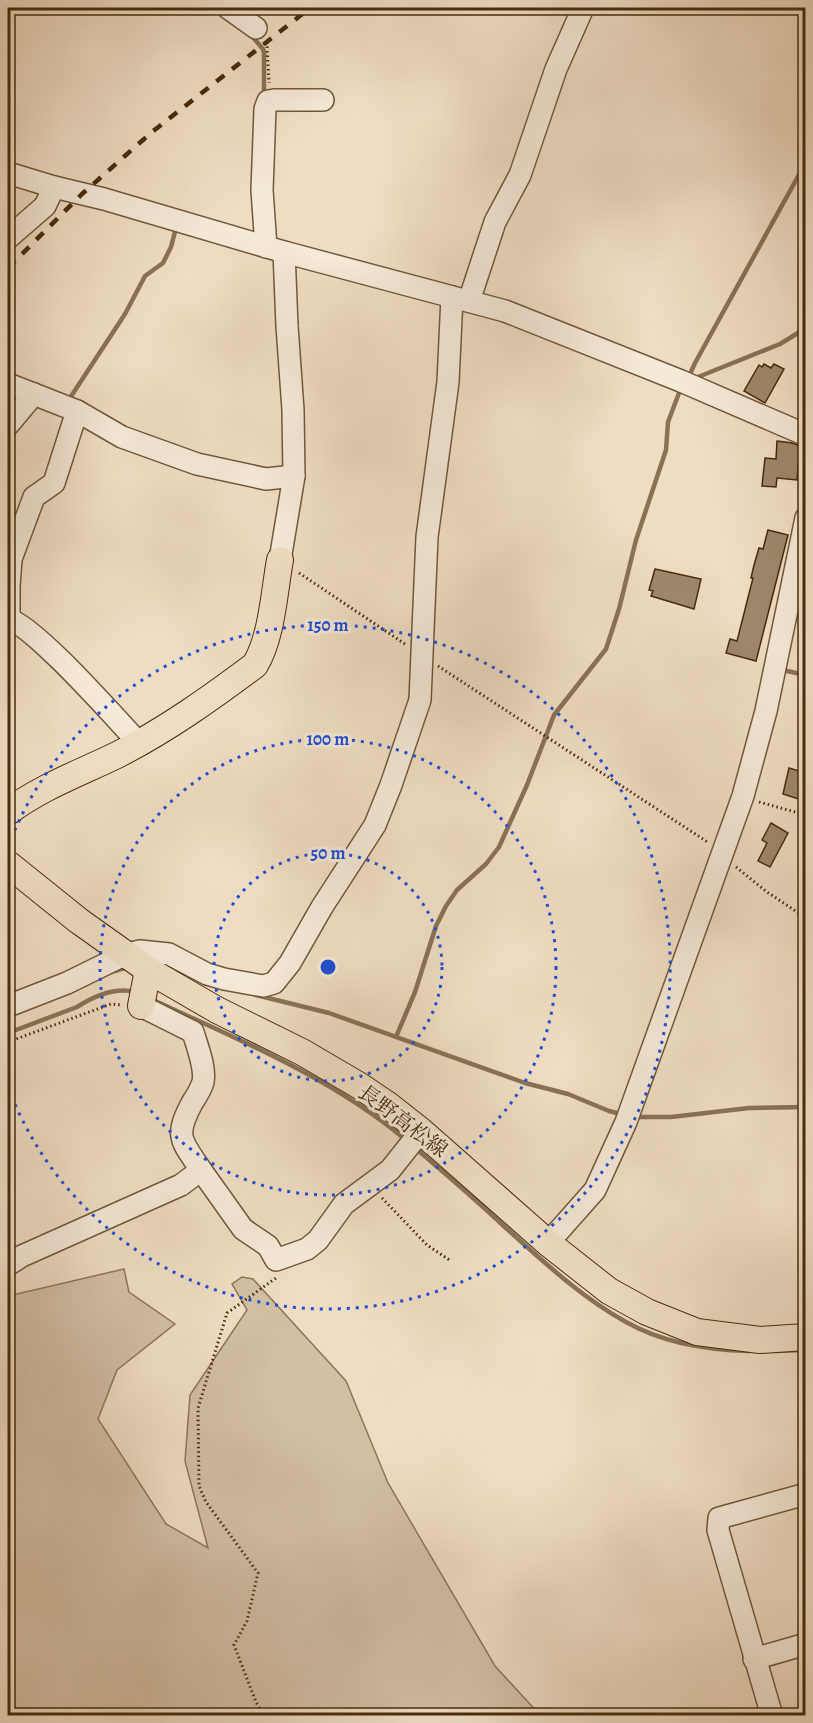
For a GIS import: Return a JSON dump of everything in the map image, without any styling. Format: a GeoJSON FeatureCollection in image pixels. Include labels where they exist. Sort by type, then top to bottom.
{"type":"FeatureCollection","features":[{"type":"Feature","properties":{"kind":"main road"},"geometry":{"type":"LineString","coordinates":[[8,812],[52,785],[139,743],[189,713],[255,665],[261,655],[266,637],[280,560]]}},
{"type":"Feature","properties":{"kind":"main road","name":"長野高松線"},"geometry":{"type":"LineString","coordinates":[[8,864],[124,955],[144,991],[217,1010],[302,1052],[360,1086],[416,1138],[609,1291],[647,1311],[697,1332],[760,1340],[806,1337]]}},
{"type":"Feature","properties":{"kind":"street"},"geometry":{"type":"LineString","coordinates":[[228,8],[256,28]]}},
{"type":"Feature","properties":{"kind":"street"},"geometry":{"type":"LineString","coordinates":[[8,1006],[67,983],[124,955],[140,951],[170,954],[207,974],[224,979],[263,986],[274,982],[290,963],[322,907],[375,825],[420,700],[427,537],[448,381],[456,300],[520,176],[556,69],[583,8]]}},
{"type":"Feature","properties":{"kind":"street"},"geometry":{"type":"LineString","coordinates":[[280,560],[294,476],[293,410],[280,254],[262,161],[265,109],[268,101],[323,100]]}},
{"type":"Feature","properties":{"kind":"street"},"geometry":{"type":"LineString","coordinates":[[8,173],[54,187],[104,198],[280,254],[505,311],[688,384],[806,435]]}},
{"type":"Feature","properties":{"kind":"street"},"geometry":{"type":"LineString","coordinates":[[8,238],[45,206],[54,187]]}},
{"type":"Feature","properties":{"kind":"street"},"geometry":{"type":"LineString","coordinates":[[8,384],[70,409],[122,437],[198,464],[266,479],[294,476]]}},
{"type":"Feature","properties":{"kind":"street"},"geometry":{"type":"LineString","coordinates":[[8,425],[34,394]]}},
{"type":"Feature","properties":{"kind":"street"},"geometry":{"type":"LineString","coordinates":[[70,409],[54,483],[33,497],[11,559],[9,586],[11,620],[48,649],[139,743]]}},
{"type":"Feature","properties":{"kind":"street"},"geometry":{"type":"LineString","coordinates":[[548,1243],[595,1190],[626,1122],[743,796],[766,711],[804,527]]}},
{"type":"Feature","properties":{"kind":"street"},"geometry":{"type":"LineString","coordinates":[[144,991],[193,1032],[204,1074],[203,1083],[181,1129],[182,1141],[243,1229],[268,1246],[276,1260],[313,1245],[344,1204],[390,1170],[416,1138]]}},
{"type":"Feature","properties":{"kind":"street"},"geometry":{"type":"LineString","coordinates":[[8,1265],[22,1256],[181,1185],[201,1170]]}},
{"type":"Feature","properties":{"kind":"street"},"geometry":{"type":"LineString","coordinates":[[772,1716],[718,1530],[719,1518],[806,1494]]}},
{"type":"Feature","properties":{"kind":"street"},"geometry":{"type":"LineString","coordinates":[[754,1659],[806,1644]]}},
{"type":"Feature","properties":{"kind":"path"},"geometry":{"type":"LineString","coordinates":[[256,28],[257,34],[267,47],[268,101]]}},
{"type":"Feature","properties":{"kind":"path"},"geometry":{"type":"LineString","coordinates":[[540,733],[722,851],[739,870],[806,918]]}},
{"type":"Feature","properties":{"kind":"path"},"geometry":{"type":"LineString","coordinates":[[743,796],[806,815]]}},
{"type":"Feature","properties":{"kind":"path"},"geometry":{"type":"LineString","coordinates":[[8,1042],[144,991]]}},
{"type":"Feature","properties":{"kind":"path"},"geometry":{"type":"LineString","coordinates":[[387,1201],[427,1245],[451,1261]]}},
{"type":"Feature","properties":{"kind":"path"},"geometry":{"type":"LineString","coordinates":[[264,1716],[256,1702],[234,1645],[247,1621],[258,1573],[207,1502],[199,1486],[198,1408],[227,1312],[282,1273],[276,1260]]}},
{"type":"Feature","properties":{"kind":"shaded area"},"geometry":{"type":"Polygon","coordinates":[[[124,1269],[129,1292],[175,1324],[117,1370],[98,1419],[166,1524],[208,1548],[185,1461],[190,1395],[247,1310],[232,1284],[242,1277],[253,1279],[346,1381],[388,1483],[495,1666],[540,1715],[8,1715],[8,1296],[124,1269]]]}},
{"type":"Feature","properties":{"kind":"building"},"geometry":{"type":"Polygon","coordinates":[[[764,364],[771,368],[774,364],[784,369],[765,403],[744,391],[759,365],[762,367],[764,364]]]}},
{"type":"Feature","properties":{"kind":"building"},"geometry":{"type":"Polygon","coordinates":[[[777,441],[800,446],[797,480],[777,478],[776,487],[762,486],[765,458],[776,459],[777,441]]]}},
{"type":"Feature","properties":{"kind":"building"},"geometry":{"type":"Polygon","coordinates":[[[768,530],[788,535],[756,661],[726,653],[730,639],[737,641],[753,578],[751,578],[754,565],[759,548],[763,549],[768,530]]]}},
{"type":"Feature","properties":{"kind":"building"},"geometry":{"type":"Polygon","coordinates":[[[655,569],[701,579],[694,609],[651,596],[653,591],[649,590],[655,569]]]}},
{"type":"Feature","properties":{"kind":"building"},"geometry":{"type":"Polygon","coordinates":[[[789,768],[806,773],[806,787],[802,800],[783,794],[789,768]]]}},
{"type":"Feature","properties":{"kind":"building"},"geometry":{"type":"Polygon","coordinates":[[[771,823],[788,833],[770,867],[758,861],[767,843],[762,840],[771,823]]]}},
{"type":"Feature","properties":{"kind":"waterway"},"geometry":{"type":"LineString","coordinates":[[212,8],[223,14]]}},
{"type":"Feature","properties":{"kind":"waterway"},"geometry":{"type":"LineString","coordinates":[[251,35],[264,53],[264,97]]}},
{"type":"Feature","properties":{"kind":"waterway"},"geometry":{"type":"LineString","coordinates":[[692,379],[690,374],[695,363],[806,162]]}},
{"type":"Feature","properties":{"kind":"waterway"},"geometry":{"type":"LineString","coordinates":[[68,401],[125,314],[145,276],[163,263],[171,247],[176,228]]}},
{"type":"Feature","properties":{"kind":"waterway"},"geometry":{"type":"LineString","coordinates":[[693,379],[780,344],[806,328]]}},
{"type":"Feature","properties":{"kind":"waterway"},"geometry":{"type":"LineString","coordinates":[[396,1037],[415,992],[436,926],[446,906],[457,890],[486,864],[499,847],[527,785],[554,715],[606,649],[619,609],[636,540],[666,450],[668,422],[679,393],[683,389]]}},
{"type":"Feature","properties":{"kind":"waterway"},"geometry":{"type":"LineString","coordinates":[[8,664],[14,628]]}},
{"type":"Feature","properties":{"kind":"waterway"},"geometry":{"type":"LineString","coordinates":[[787,671],[806,675]]}},
{"type":"Feature","properties":{"kind":"waterway"},"geometry":{"type":"LineString","coordinates":[[111,972],[125,968]]}},
{"type":"Feature","properties":{"kind":"waterway"},"geometry":{"type":"LineString","coordinates":[[8,1033],[105,994],[121,991],[136,992]]}},
{"type":"Feature","properties":{"kind":"waterway"},"geometry":{"type":"LineString","coordinates":[[256,995],[329,1013],[525,1083],[568,1094],[624,1115]]}},
{"type":"Feature","properties":{"kind":"waterway"},"geometry":{"type":"LineString","coordinates":[[151,999],[251,1045],[316,1079],[347,1097],[406,1140]]}},
{"type":"Feature","properties":{"kind":"waterway"},"geometry":{"type":"LineString","coordinates":[[635,1117],[671,1117],[749,1108],[806,1107]]}},
{"type":"Feature","properties":{"kind":"waterway"},"geometry":{"type":"LineString","coordinates":[[414,1147],[549,1267],[579,1291],[626,1322],[655,1335],[686,1344],[749,1351]]}},
{"type":"Feature","properties":{"kind":"waterway"},"geometry":{"type":"LineString","coordinates":[[775,1351],[803,1350]]}},
{"type":"Feature","properties":{"kind":"railway"},"geometry":{"type":"LineString","coordinates":[[8,268],[82,194],[152,132],[310,8]]}}]}
